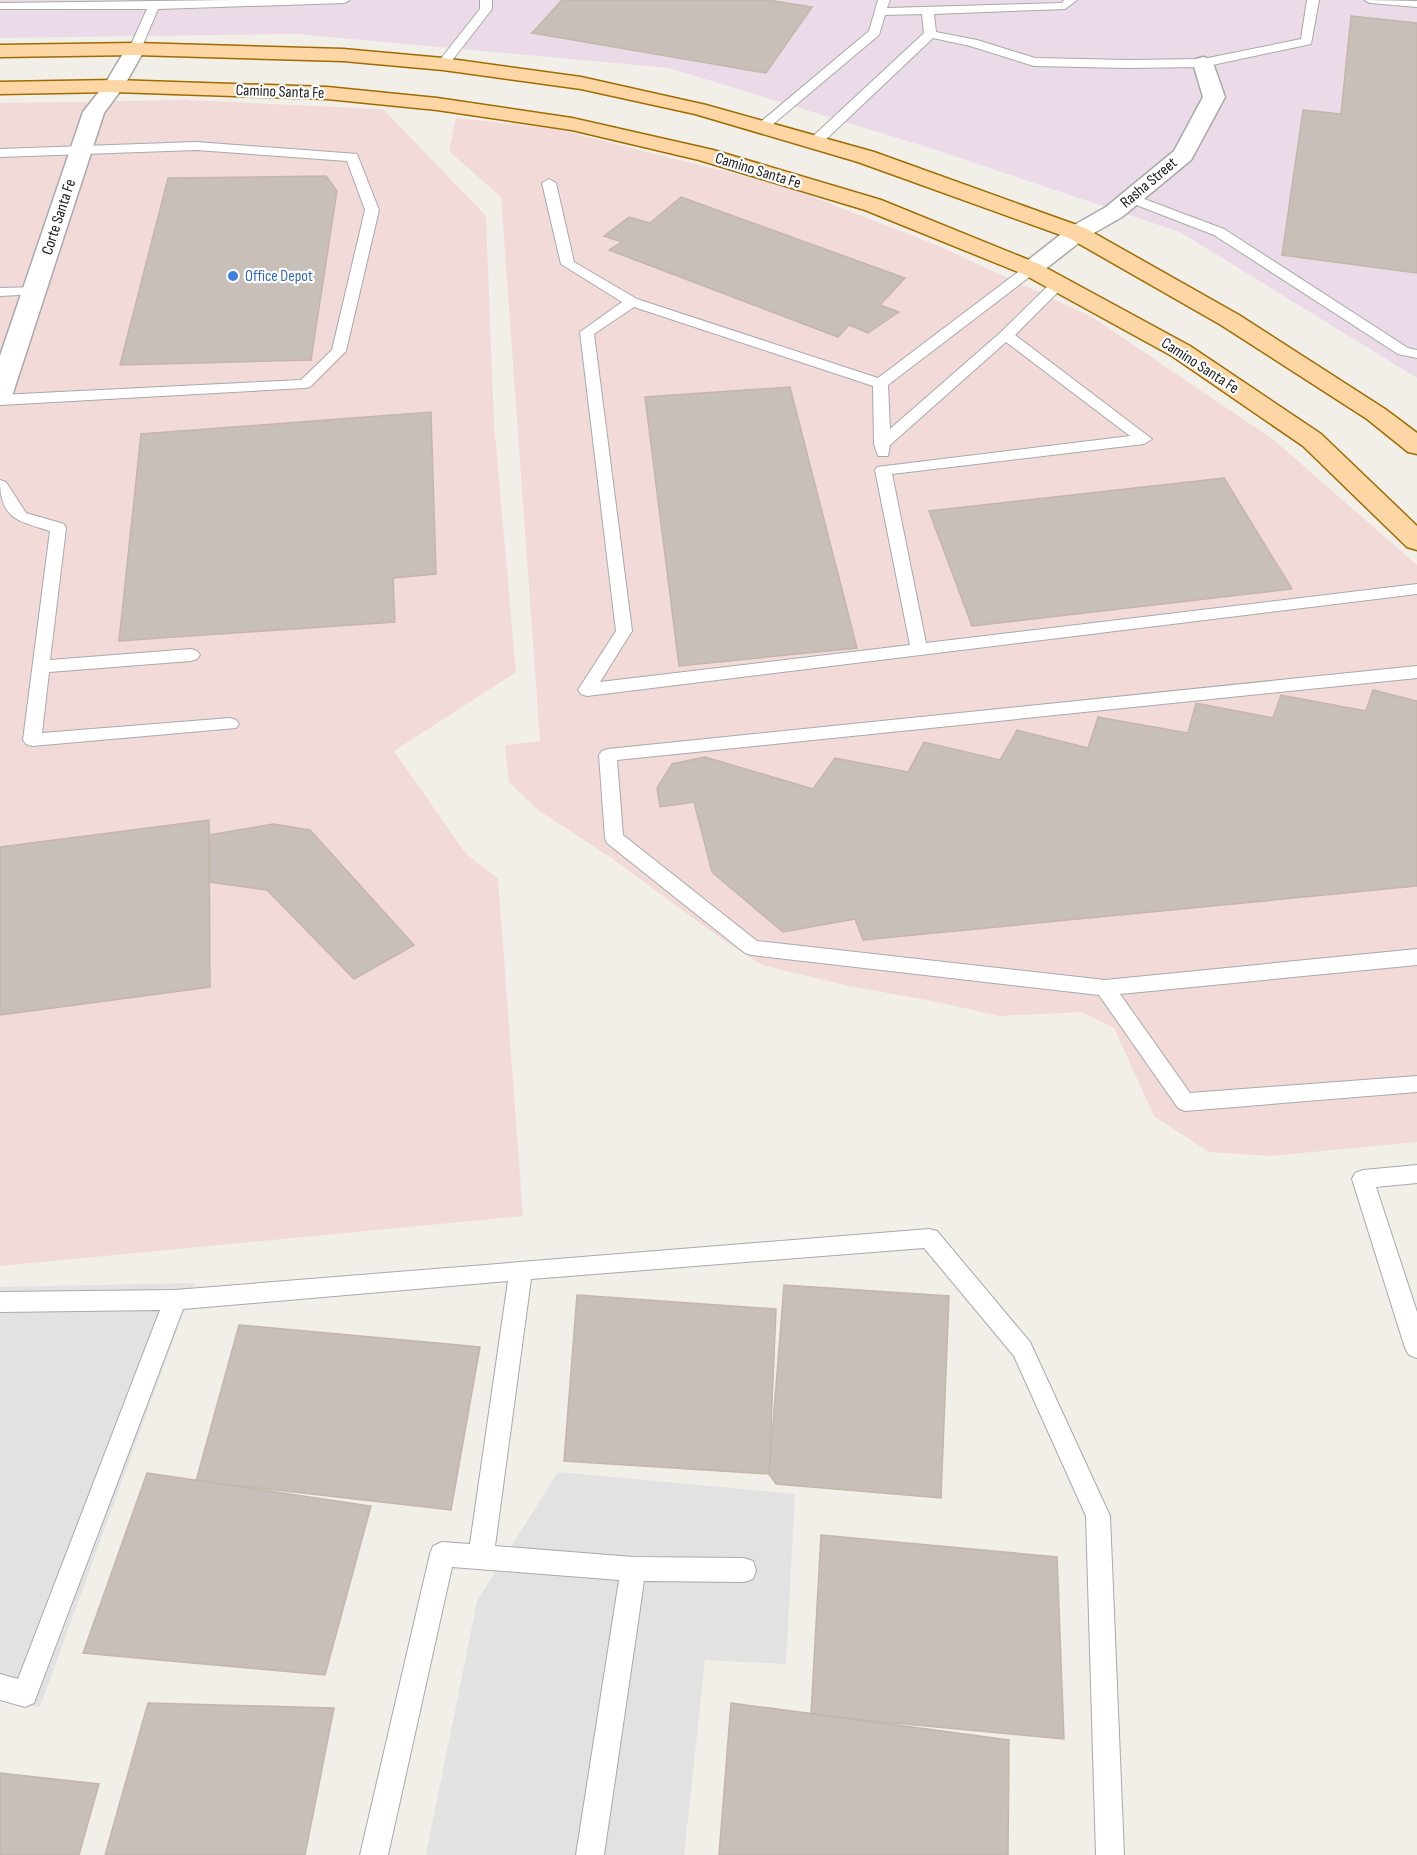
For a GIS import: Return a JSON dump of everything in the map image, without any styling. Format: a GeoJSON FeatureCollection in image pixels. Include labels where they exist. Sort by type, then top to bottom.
{"type":"FeatureCollection","features":[{"type":"Feature","properties":{"kind":"main road","name":"Camino Santa Fe"},"geometry":{"type":"LineString","coordinates":[[0,51],[135,50],[343,55],[443,64],[580,83],[699,109],[866,157],[1077,233],[1230,320],[1376,414],[1417,446]]}},
{"type":"Feature","properties":{"kind":"main road","name":"Camino Santa Fe"},"geometry":{"type":"LineString","coordinates":[[0,88],[114,86],[327,93],[437,104],[573,124],[705,155],[873,205],[1031,268],[1181,351],[1312,440],[1417,541]]}},
{"type":"Feature","properties":{"kind":"street","name":"Corte Santa Fe"},"geometry":{"type":"LineString","coordinates":[[0,393],[94,112],[114,86],[135,50]]}},
{"type":"Feature","properties":{"kind":"street","name":"Rasha Street"},"geometry":{"type":"LineString","coordinates":[[1031,268],[1077,233],[1099,222],[1183,155],[1214,97],[1203,63]]}},
{"type":"Feature","properties":{"kind":"lane"},"geometry":{"type":"LineString","coordinates":[[0,6],[154,6],[344,0]]}},
{"type":"Feature","properties":{"kind":"lane"},"geometry":{"type":"LineString","coordinates":[[443,64],[486,9],[486,0]]}},
{"type":"Feature","properties":{"kind":"lane"},"geometry":{"type":"LineString","coordinates":[[762,127],[875,32],[882,6],[928,10],[1065,6],[1071,0]]}},
{"type":"Feature","properties":{"kind":"lane"},"geometry":{"type":"LineString","coordinates":[[930,34],[973,43],[1034,62],[1203,63],[1307,41],[1313,0]]}},
{"type":"Feature","properties":{"kind":"lane"},"geometry":{"type":"LineString","coordinates":[[1370,0],[1417,4]]}},
{"type":"Feature","properties":{"kind":"lane"},"geometry":{"type":"LineString","coordinates":[[135,50],[154,6]]}},
{"type":"Feature","properties":{"kind":"lane"},"geometry":{"type":"LineString","coordinates":[[928,10],[930,34]]}},
{"type":"Feature","properties":{"kind":"lane"},"geometry":{"type":"LineString","coordinates":[[815,142],[930,34]]}},
{"type":"Feature","properties":{"kind":"lane"},"geometry":{"type":"LineString","coordinates":[[0,153],[196,146],[352,157],[372,210],[339,351],[305,384],[0,400]]}},
{"type":"Feature","properties":{"kind":"lane"},"geometry":{"type":"LineString","coordinates":[[549,183],[568,264],[632,302],[880,384]]}},
{"type":"Feature","properties":{"kind":"lane"},"geometry":{"type":"LineString","coordinates":[[1131,198],[1219,232],[1403,351],[1417,354]]}},
{"type":"Feature","properties":{"kind":"lane"},"geometry":{"type":"LineString","coordinates":[[880,384],[1031,268]]}},
{"type":"Feature","properties":{"kind":"lane"},"geometry":{"type":"LineString","coordinates":[[882,444],[1006,335],[1058,284]]}},
{"type":"Feature","properties":{"kind":"lane"},"geometry":{"type":"LineString","coordinates":[[0,292],[34,291]]}},
{"type":"Feature","properties":{"kind":"lane"},"geometry":{"type":"LineString","coordinates":[[632,302],[587,332],[624,631],[587,690],[1417,589]]}},
{"type":"Feature","properties":{"kind":"lane"},"geometry":{"type":"LineString","coordinates":[[883,470],[1144,439],[1006,335]]}},
{"type":"Feature","properties":{"kind":"lane"},"geometry":{"type":"LineString","coordinates":[[880,384],[883,470],[919,649]]}},
{"type":"Feature","properties":{"kind":"lane"},"geometry":{"type":"LineString","coordinates":[[1,491],[20,516],[58,528],[32,740],[230,724]]}},
{"type":"Feature","properties":{"kind":"lane"},"geometry":{"type":"LineString","coordinates":[[41,667],[191,655]]}},
{"type":"Feature","properties":{"kind":"lane"},"geometry":{"type":"LineString","coordinates":[[1417,672],[608,755],[614,838],[752,948],[1105,988],[1417,957]]}},
{"type":"Feature","properties":{"kind":"lane"},"geometry":{"type":"LineString","coordinates":[[1105,988],[1185,1102],[1417,1084]]}},
{"type":"Feature","properties":{"kind":"lane"},"geometry":{"type":"LineString","coordinates":[[1417,1174],[1363,1179],[1417,1348]]}},
{"type":"Feature","properties":{"kind":"lane"},"geometry":{"type":"LineString","coordinates":[[0,1302],[175,1300],[929,1238],[1022,1349],[1098,1516],[1110,1855]]}},
{"type":"Feature","properties":{"kind":"lane"},"geometry":{"type":"LineString","coordinates":[[481,1557],[521,1270]]}},
{"type":"Feature","properties":{"kind":"lane"},"geometry":{"type":"LineString","coordinates":[[0,1687],[25,1694],[175,1300]]}},
{"type":"Feature","properties":{"kind":"lane"},"geometry":{"type":"LineString","coordinates":[[374,1855],[442,1554],[633,1569],[744,1570]]}},
{"type":"Feature","properties":{"kind":"lane"},"geometry":{"type":"LineString","coordinates":[[590,1855],[633,1569]]}},
{"type":"Feature","properties":{"kind":"shaded area"},"geometry":{"type":"Polygon","coordinates":[[[0,0],[1417,0],[1417,378],[1180,232],[930,148],[669,68],[297,34],[0,38],[0,0]]]}},
{"type":"Feature","properties":{"kind":"shaded area"},"geometry":{"type":"Polygon","coordinates":[[[184,100],[383,109],[486,216],[494,424],[516,672],[394,751],[466,854],[498,878],[523,1216],[0,1266],[0,103],[184,100]]]}},
{"type":"Feature","properties":{"kind":"shaded area"},"geometry":{"type":"Polygon","coordinates":[[[456,118],[556,129],[787,187],[939,246],[1092,317],[1274,440],[1417,565],[1417,1142],[1270,1156],[1209,1152],[1154,1116],[1114,1028],[1082,1012],[1000,1016],[849,986],[762,965],[726,942],[610,857],[538,810],[509,782],[505,745],[540,741],[501,197],[449,151],[456,118]]]}},
{"type":"Feature","properties":{"kind":"shaded area"},"geometry":{"type":"Polygon","coordinates":[[[194,1283],[40,1707],[0,1701],[0,1287],[194,1283]]]}},
{"type":"Feature","properties":{"kind":"shaded area"},"geometry":{"type":"Polygon","coordinates":[[[558,1472],[795,1494],[786,1664],[705,1660],[684,1855],[426,1855],[477,1601],[558,1472]]]}},
{"type":"Feature","properties":{"kind":"building"},"geometry":{"type":"Polygon","coordinates":[[[562,0],[768,0],[812,7],[766,73],[532,33],[562,0]]]}},
{"type":"Feature","properties":{"kind":"building"},"geometry":{"type":"Polygon","coordinates":[[[1351,16],[1417,23],[1417,273],[1282,255],[1303,110],[1341,114],[1351,16]]]}},
{"type":"Feature","properties":{"kind":"building","name":"Office Depot"},"geometry":{"type":"Polygon","coordinates":[[[326,176],[337,191],[311,360],[120,365],[168,178],[326,176]]]}},
{"type":"Feature","properties":{"kind":"building"},"geometry":{"type":"Polygon","coordinates":[[[681,197],[905,278],[880,305],[899,312],[868,333],[849,325],[838,337],[609,250],[622,242],[604,236],[629,217],[650,223],[681,197]]]}},
{"type":"Feature","properties":{"kind":"building"},"geometry":{"type":"Polygon","coordinates":[[[790,387],[857,648],[679,666],[645,397],[790,387]]]}},
{"type":"Feature","properties":{"kind":"building"},"geometry":{"type":"Polygon","coordinates":[[[431,412],[436,574],[393,578],[395,622],[119,641],[141,434],[431,412]]]}},
{"type":"Feature","properties":{"kind":"building"},"geometry":{"type":"Polygon","coordinates":[[[1224,478],[1292,589],[972,626],[929,511],[1224,478]]]}},
{"type":"Feature","properties":{"kind":"building"},"geometry":{"type":"Polygon","coordinates":[[[1373,690],[1417,701],[1417,886],[863,940],[855,919],[783,932],[712,872],[694,802],[660,807],[657,788],[672,764],[705,757],[813,789],[835,758],[908,772],[924,742],[1000,760],[1017,730],[1088,748],[1098,717],[1188,733],[1196,703],[1273,718],[1281,695],[1366,711],[1373,690]]]}},
{"type":"Feature","properties":{"kind":"building"},"geometry":{"type":"Polygon","coordinates":[[[209,820],[210,987],[0,1015],[0,847],[209,820]]]}},
{"type":"Feature","properties":{"kind":"building"},"geometry":{"type":"Polygon","coordinates":[[[273,824],[310,830],[414,945],[354,979],[267,890],[209,882],[209,835],[273,824]]]}},
{"type":"Feature","properties":{"kind":"building"},"geometry":{"type":"Polygon","coordinates":[[[784,1285],[949,1296],[941,1498],[776,1484],[769,1474],[784,1285]]]}},
{"type":"Feature","properties":{"kind":"building"},"geometry":{"type":"Polygon","coordinates":[[[577,1295],[776,1309],[769,1474],[564,1461],[577,1295]]]}},
{"type":"Feature","properties":{"kind":"building"},"geometry":{"type":"Polygon","coordinates":[[[239,1325],[480,1347],[451,1510],[196,1481],[239,1325]]]}},
{"type":"Feature","properties":{"kind":"building"},"geometry":{"type":"Polygon","coordinates":[[[147,1473],[371,1506],[325,1675],[83,1653],[147,1473]]]}},
{"type":"Feature","properties":{"kind":"building"},"geometry":{"type":"Polygon","coordinates":[[[821,1535],[1057,1557],[1064,1739],[811,1715],[821,1535]]]}},
{"type":"Feature","properties":{"kind":"building"},"geometry":{"type":"Polygon","coordinates":[[[148,1703],[334,1708],[305,1855],[105,1855],[148,1703]]]}},
{"type":"Feature","properties":{"kind":"building"},"geometry":{"type":"Polygon","coordinates":[[[731,1703],[1009,1740],[1008,1855],[719,1855],[731,1703]]]}},
{"type":"Feature","properties":{"kind":"building"},"geometry":{"type":"Polygon","coordinates":[[[0,1773],[99,1784],[79,1855],[0,1855],[0,1773]]]}},
{"type":"Feature","properties":{"kind":"place","name":"Office Depot"},"geometry":{"type":"Point","coordinates":[233,276]}}]}
